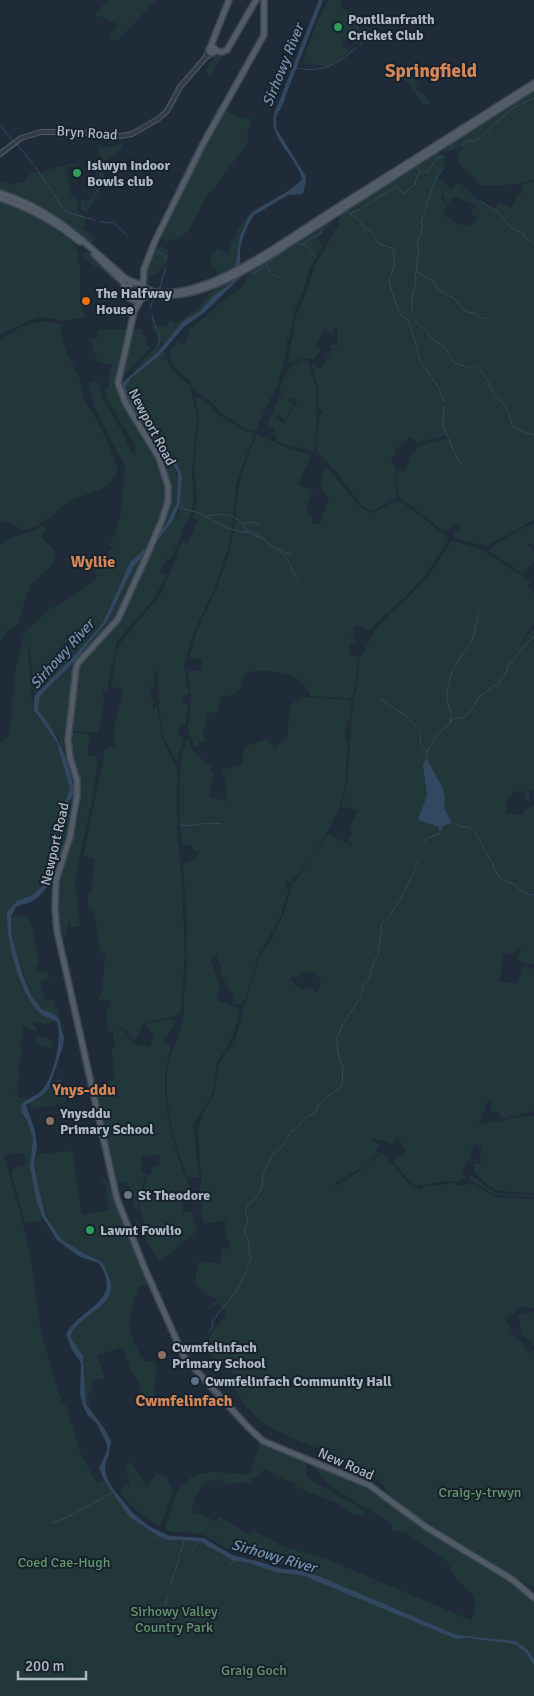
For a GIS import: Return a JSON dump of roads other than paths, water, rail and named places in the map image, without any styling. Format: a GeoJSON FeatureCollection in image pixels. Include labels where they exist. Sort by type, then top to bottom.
{"type":"FeatureCollection","features":[{"type":"Feature","properties":{"kind":"main road"},"geometry":{"type":"LineString","coordinates":[[214,50],[213,40],[229,0]]}},
{"type":"Feature","properties":{"kind":"main road"},"geometry":{"type":"LineString","coordinates":[[214,50],[225,48],[252,0]]}},
{"type":"Feature","properties":{"kind":"main road"},"geometry":{"type":"LineString","coordinates":[[214,50],[224,52],[227,50],[256,0]]}},
{"type":"Feature","properties":{"kind":"main road"},"geometry":{"type":"LineString","coordinates":[[142,298],[144,292],[143,274],[151,250],[186,178],[264,35],[264,0]]}},
{"type":"Feature","properties":{"kind":"main road"},"geometry":{"type":"LineString","coordinates":[[0,198],[38,214],[70,234],[121,280],[131,299],[135,300],[155,294],[179,291],[207,284],[235,271],[534,83]]}},
{"type":"Feature","properties":{"kind":"main road"},"geometry":{"type":"LineString","coordinates":[[0,193],[38,209],[58,221],[74,232],[123,277],[155,294],[176,295],[200,290],[257,264],[534,87]]}},
{"type":"Feature","properties":{"kind":"main road"},"geometry":{"type":"LineString","coordinates":[[126,290],[129,285],[143,274]]}},
{"type":"Feature","properties":{"kind":"main road","name":"Newport Road"},"geometry":{"type":"LineString","coordinates":[[142,298],[134,312],[118,383],[126,404],[155,450],[168,486],[168,501],[159,528],[118,619],[88,651],[78,663],[76,669],[68,740],[70,757],[77,780],[78,796],[70,837],[58,871],[55,888],[57,931],[111,1177],[121,1212],[172,1330]]}},
{"type":"Feature","properties":{"kind":"main road","name":"Newport Road"},"geometry":{"type":"LineString","coordinates":[[131,299],[134,312]]}},
{"type":"Feature","properties":{"kind":"main road","name":"New Road"},"geometry":{"type":"LineString","coordinates":[[172,1330],[187,1362],[248,1428],[263,1441],[369,1484],[426,1527],[513,1580],[534,1598]]}},
{"type":"Feature","properties":{"kind":"street","name":"Bryn Road"},"geometry":{"type":"LineString","coordinates":[[0,154],[21,138],[41,132],[82,132],[114,137],[132,134],[158,120],[167,111],[180,87],[214,50]]}},
{"type":"Feature","properties":{"kind":"water"},"geometry":{"type":"Polygon","coordinates":[[[281,99],[285,100],[276,117],[276,128],[305,175],[303,194],[288,195],[253,216],[244,234],[240,249],[241,277],[205,312],[183,328],[159,356],[131,378],[125,387],[151,430],[177,463],[182,476],[180,503],[173,520],[156,543],[134,566],[106,623],[77,659],[40,696],[38,711],[57,738],[67,762],[73,786],[73,795],[64,811],[57,830],[53,870],[47,887],[32,901],[16,907],[11,917],[12,938],[23,976],[31,995],[41,1009],[57,1016],[64,1037],[63,1046],[49,1088],[42,1096],[26,1105],[35,1131],[37,1146],[34,1165],[45,1215],[59,1236],[67,1243],[102,1262],[111,1285],[107,1299],[75,1328],[71,1338],[83,1356],[86,1404],[111,1441],[105,1465],[106,1476],[113,1489],[134,1514],[150,1527],[170,1536],[204,1538],[232,1555],[282,1569],[299,1570],[319,1576],[457,1635],[515,1641],[527,1649],[534,1659],[534,1666],[526,1653],[515,1644],[467,1638],[456,1639],[304,1576],[275,1572],[249,1563],[232,1560],[199,1541],[168,1540],[132,1519],[104,1480],[99,1468],[107,1451],[107,1444],[97,1424],[87,1414],[82,1403],[80,1394],[81,1363],[71,1348],[66,1334],[104,1295],[107,1287],[105,1276],[99,1263],[80,1257],[57,1240],[43,1218],[36,1200],[30,1166],[33,1138],[22,1113],[21,1105],[40,1092],[49,1079],[56,1059],[59,1029],[57,1022],[40,1013],[33,1005],[20,981],[11,952],[7,912],[17,901],[33,895],[45,883],[53,860],[54,830],[70,789],[57,743],[34,710],[34,696],[73,657],[103,623],[130,562],[149,545],[167,523],[177,503],[178,474],[173,464],[128,403],[123,393],[123,382],[157,353],[183,321],[199,312],[213,296],[230,284],[233,280],[240,236],[249,216],[255,210],[285,193],[302,180],[298,169],[276,133],[273,118],[281,99]]]}},
{"type":"Feature","properties":{"kind":"water"},"geometry":{"type":"Polygon","coordinates":[[[426,758],[443,788],[444,808],[452,823],[443,826],[442,830],[439,830],[439,827],[418,820],[427,795],[423,765],[426,758]]]}},
{"type":"Feature","properties":{"kind":"waterway","name":"Sirhowy River"},"geometry":{"type":"LineString","coordinates":[[281,102],[321,0]]}},
{"type":"Feature","properties":{"kind":"waterway"},"geometry":{"type":"LineString","coordinates":[[359,45],[376,35]]}},
{"type":"Feature","properties":{"kind":"waterway"},"geometry":{"type":"LineString","coordinates":[[295,68],[313,70],[328,67],[356,48]]}},
{"type":"Feature","properties":{"kind":"waterway"},"geometry":{"type":"LineString","coordinates":[[462,145],[468,140],[477,140],[513,108],[534,98]]}},
{"type":"Feature","properties":{"kind":"waterway"},"geometry":{"type":"LineString","coordinates":[[1,126],[13,141]]}},
{"type":"Feature","properties":{"kind":"waterway"},"geometry":{"type":"LineString","coordinates":[[451,143],[453,148]]}},
{"type":"Feature","properties":{"kind":"waterway"},"geometry":{"type":"LineString","coordinates":[[17,144],[33,164]]}},
{"type":"Feature","properties":{"kind":"waterway"},"geometry":{"type":"LineString","coordinates":[[350,214],[396,187],[403,194],[415,184],[417,175],[424,171],[427,172],[438,157],[445,157]]}},
{"type":"Feature","properties":{"kind":"waterway"},"geometry":{"type":"LineString","coordinates":[[416,165],[420,172]]}},
{"type":"Feature","properties":{"kind":"waterway"},"geometry":{"type":"LineString","coordinates":[[35,167],[66,212],[95,220]]}},
{"type":"Feature","properties":{"kind":"waterway"},"geometry":{"type":"LineString","coordinates":[[443,169],[433,185],[421,223],[423,225],[417,245],[419,252],[416,269],[420,274],[434,281],[437,289],[455,299],[465,311],[486,319]]}},
{"type":"Feature","properties":{"kind":"waterway"},"geometry":{"type":"LineString","coordinates":[[482,202],[498,212],[510,227],[523,233],[534,244]]}},
{"type":"Feature","properties":{"kind":"waterway"},"geometry":{"type":"LineString","coordinates":[[346,209],[359,220],[365,229],[371,231],[379,244],[392,248],[394,251],[394,268],[389,280],[391,289],[400,314],[409,321],[422,364]]}},
{"type":"Feature","properties":{"kind":"waterway"},"geometry":{"type":"LineString","coordinates":[[99,221],[113,222],[127,235]]}},
{"type":"Feature","properties":{"kind":"waterway"},"geometry":{"type":"LineString","coordinates":[[303,243],[322,232]]}},
{"type":"Feature","properties":{"kind":"waterway"},"geometry":{"type":"LineString","coordinates":[[251,274],[257,272],[294,243],[308,247],[316,258]]}},
{"type":"Feature","properties":{"kind":"waterway"},"geometry":{"type":"LineString","coordinates":[[156,251],[164,255],[166,260]]}},
{"type":"Feature","properties":{"kind":"waterway"},"geometry":{"type":"LineString","coordinates":[[266,266],[273,275],[278,277]]}},
{"type":"Feature","properties":{"kind":"waterway"},"geometry":{"type":"LineString","coordinates":[[159,290],[166,267]]}},
{"type":"Feature","properties":{"kind":"waterway"},"geometry":{"type":"LineString","coordinates":[[412,310],[416,280],[415,272],[418,272]]}},
{"type":"Feature","properties":{"kind":"waterway"},"geometry":{"type":"LineString","coordinates":[[151,308],[154,298]]}},
{"type":"Feature","properties":{"kind":"waterway"},"geometry":{"type":"LineString","coordinates":[[152,314],[160,337],[158,346]]}},
{"type":"Feature","properties":{"kind":"waterway"},"geometry":{"type":"LineString","coordinates":[[414,318],[432,339],[444,346],[454,363],[467,367],[474,366],[480,369],[494,395],[505,407],[512,426],[534,435]]}},
{"type":"Feature","properties":{"kind":"waterway"},"geometry":{"type":"LineString","coordinates":[[423,365],[439,388],[444,402]]}},
{"type":"Feature","properties":{"kind":"waterway"},"geometry":{"type":"LineString","coordinates":[[444,406],[443,426],[458,460],[463,465]]}},
{"type":"Feature","properties":{"kind":"waterway"},"geometry":{"type":"LineString","coordinates":[[178,506],[200,513],[227,528],[242,532],[251,531],[263,538],[284,554],[297,579]]}},
{"type":"Feature","properties":{"kind":"waterway"},"geometry":{"type":"LineString","coordinates":[[206,516],[224,515],[234,517],[248,530]]}},
{"type":"Feature","properties":{"kind":"waterway"},"geometry":{"type":"LineString","coordinates":[[243,524],[251,522],[259,524]]}},
{"type":"Feature","properties":{"kind":"waterway"},"geometry":{"type":"LineString","coordinates":[[243,532],[248,532],[262,539]]}},
{"type":"Feature","properties":{"kind":"waterway"},"geometry":{"type":"LineString","coordinates":[[278,549],[292,554]]}},
{"type":"Feature","properties":{"kind":"waterway"},"geometry":{"type":"LineString","coordinates":[[426,758],[428,749],[434,743],[433,739],[450,723],[451,712],[447,701],[447,690],[453,669],[473,639],[479,610]]}},
{"type":"Feature","properties":{"kind":"waterway"},"geometry":{"type":"LineString","coordinates":[[451,723],[452,719],[464,717],[471,711],[479,697],[495,685],[499,685],[500,680],[505,676],[509,663],[514,662],[513,659],[534,636]]}},
{"type":"Feature","properties":{"kind":"waterway"},"geometry":{"type":"LineString","coordinates":[[380,699],[407,717],[420,731],[421,744],[427,752]]}},
{"type":"Feature","properties":{"kind":"waterway"},"geometry":{"type":"LineString","coordinates":[[180,825],[222,824]]}},
{"type":"Feature","properties":{"kind":"waterway"},"geometry":{"type":"LineString","coordinates":[[454,824],[469,827],[473,831],[494,864],[493,868],[502,880],[516,885],[520,891],[523,890],[526,894],[534,895]]}},
{"type":"Feature","properties":{"kind":"waterway"},"geometry":{"type":"LineString","coordinates":[[425,842],[426,839],[440,833],[440,830]]}},
{"type":"Feature","properties":{"kind":"waterway"},"geometry":{"type":"LineString","coordinates":[[209,1332],[212,1328],[213,1320],[237,1290],[251,1259],[249,1242],[244,1232],[248,1221],[246,1208],[256,1198],[262,1187],[263,1173],[272,1155],[282,1147],[291,1131],[297,1129],[303,1121],[316,1112],[319,1104],[342,1086],[343,1066],[340,1062],[337,1038],[342,1025],[361,997],[364,984],[369,980],[375,959],[378,956],[382,923],[391,913],[402,895],[417,862]]}},
{"type":"Feature","properties":{"kind":"waterway"},"geometry":{"type":"LineString","coordinates":[[52,1523],[66,1518],[113,1492]]}},
{"type":"Feature","properties":{"kind":"waterway","name":"Sirhowy River"},"geometry":{"type":"LineString","coordinates":[[153,1539],[157,1534]]}},
{"type":"Feature","properties":{"kind":"waterway"},"geometry":{"type":"LineString","coordinates":[[181,1552],[184,1541]]}},
{"type":"Feature","properties":{"kind":"waterway"},"geometry":{"type":"LineString","coordinates":[[192,1551],[198,1541]]}},
{"type":"Feature","properties":{"kind":"waterway"},"geometry":{"type":"LineString","coordinates":[[171,1584],[180,1555]]}},
{"type":"Feature","properties":{"kind":"waterway"},"geometry":{"type":"LineString","coordinates":[[230,1566],[234,1560]]}},
{"type":"Feature","properties":{"kind":"waterway"},"geometry":{"type":"LineString","coordinates":[[165,1606],[168,1594]]}},
{"type":"Feature","properties":{"kind":"place","name":"Pontllanfraith Cricket Club"},"geometry":{"type":"Point","coordinates":[338,27]}},
{"type":"Feature","properties":{"kind":"place","name":"Islwyn Indoor Bowls club"},"geometry":{"type":"Point","coordinates":[77,173]}},
{"type":"Feature","properties":{"kind":"place","name":"The Halfway House"},"geometry":{"type":"Point","coordinates":[86,301]}},
{"type":"Feature","properties":{"kind":"place","name":"Ynysddu Primary School"},"geometry":{"type":"Point","coordinates":[50,1121]}},
{"type":"Feature","properties":{"kind":"place","name":"St Theodore"},"geometry":{"type":"Point","coordinates":[128,1195]}},
{"type":"Feature","properties":{"kind":"place","name":"Lawnt Fowlio"},"geometry":{"type":"Point","coordinates":[90,1230]}},
{"type":"Feature","properties":{"kind":"place","name":"Cwmfelinfach Primary School"},"geometry":{"type":"Point","coordinates":[162,1355]}},
{"type":"Feature","properties":{"kind":"place","name":"Cwmfelinfach Community Hall"},"geometry":{"type":"Point","coordinates":[195,1381]}},
{"type":"Feature","properties":{"kind":"district","name":"Springfield"},"geometry":{"type":"Point","coordinates":[431,71]}},
{"type":"Feature","properties":{"kind":"district","name":"Wyllie"},"geometry":{"type":"Point","coordinates":[93,562]}},
{"type":"Feature","properties":{"kind":"district","name":"Ynys-ddu"},"geometry":{"type":"Point","coordinates":[84,1090]}},
{"type":"Feature","properties":{"kind":"district","name":"Cwmfelinfach"},"geometry":{"type":"Point","coordinates":[184,1401]}},
{"type":"Feature","properties":{"kind":"park label","name":"Craig-y-trwyn"},"geometry":{"type":"Point","coordinates":[480,1492]}},
{"type":"Feature","properties":{"kind":"park label","name":"Coed Cae-Hugh"},"geometry":{"type":"Point","coordinates":[64,1562]}},
{"type":"Feature","properties":{"kind":"park label","name":"Sirhowy Valley Country Park"},"geometry":{"type":"Point","coordinates":[174,1619]}},
{"type":"Feature","properties":{"kind":"park label","name":"Graig Goch"},"geometry":{"type":"Point","coordinates":[254,1670]}}]}
